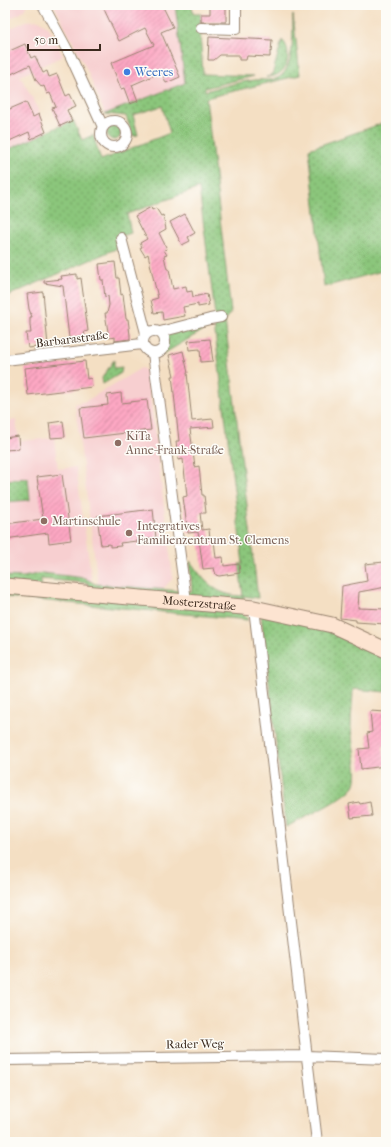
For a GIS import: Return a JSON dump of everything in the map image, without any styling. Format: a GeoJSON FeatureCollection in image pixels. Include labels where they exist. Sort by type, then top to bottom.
{"type":"FeatureCollection","features":[{"type":"Feature","properties":{"kind":"street"},"geometry":{"type":"LineString","coordinates":[[43,5],[70,55],[103,127]]}},
{"type":"Feature","properties":{"kind":"street"},"geometry":{"type":"LineString","coordinates":[[201,28],[236,29],[236,5]]}},
{"type":"Feature","properties":{"kind":"street"},"geometry":{"type":"LineString","coordinates":[[121,238],[146,333]]}},
{"type":"Feature","properties":{"kind":"street"},"geometry":{"type":"LineString","coordinates":[[160,332],[164,338],[164,345],[160,351],[153,353],[146,350],[142,344],[146,333],[153,330],[160,332],[221,317]]}},
{"type":"Feature","properties":{"kind":"street","name":"Barbarastraße"},"geometry":{"type":"LineString","coordinates":[[5,360],[142,344]]}},
{"type":"Feature","properties":{"kind":"street"},"geometry":{"type":"LineString","coordinates":[[153,353],[186,602]]}},
{"type":"Feature","properties":{"kind":"street","name":"Mosterzstraße"},"geometry":{"type":"LineString","coordinates":[[5,586],[254,608],[332,625],[386,650]]}},
{"type":"Feature","properties":{"kind":"street"},"geometry":{"type":"LineString","coordinates":[[254,608],[317,1142]]}},
{"type":"Feature","properties":{"kind":"street","name":"Rader Weg"},"geometry":{"type":"LineString","coordinates":[[5,1060],[306,1056],[386,1059]]}},
{"type":"Feature","properties":{"kind":"shaded area"},"geometry":{"type":"Polygon","coordinates":[[[5,5],[28,5],[21,13],[5,21],[5,5]]]}},
{"type":"Feature","properties":{"kind":"shaded area"},"geometry":{"type":"Polygon","coordinates":[[[54,5],[175,5],[185,83],[105,114],[86,68],[54,5]]]}},
{"type":"Feature","properties":{"kind":"shaded area"},"geometry":{"type":"Polygon","coordinates":[[[39,20],[49,28],[63,56],[20,76],[36,104],[46,132],[5,151],[5,31],[26,21],[39,20]]]}},
{"type":"Feature","properties":{"kind":"shaded area"},"geometry":{"type":"Polygon","coordinates":[[[141,368],[147,371],[173,578],[162,590],[98,584],[75,404],[86,401],[141,368]]]}},
{"type":"Feature","properties":{"kind":"shaded area","name":"Martinschule"},"geometry":{"type":"Polygon","coordinates":[[[16,420],[19,441],[54,438],[58,469],[76,467],[92,582],[85,578],[42,573],[23,577],[5,576],[5,422],[16,420]]]}},
{"type":"Feature","properties":{"kind":"green space"},"geometry":{"type":"Polygon","coordinates":[[[175,5],[192,5],[193,14],[201,14],[200,33],[203,74],[254,76],[205,88],[205,91],[248,81],[272,80],[282,75],[287,69],[292,51],[293,15],[300,75],[206,98],[231,312],[225,320],[258,598],[243,596],[239,564],[243,564],[214,324],[163,354],[168,342],[168,332],[199,328],[200,325],[215,315],[199,188],[127,214],[131,233],[118,237],[120,247],[5,297],[5,151],[73,120],[82,140],[93,135],[101,160],[170,133],[162,106],[133,115],[138,135],[133,136],[126,116],[105,114],[185,83],[175,5]]]}},
{"type":"Feature","properties":{"kind":"green space"},"geometry":{"type":"Polygon","coordinates":[[[282,40],[288,51],[286,65],[278,74],[272,76],[266,77],[271,76],[273,72],[282,40]]]}},
{"type":"Feature","properties":{"kind":"green space"},"geometry":{"type":"Polygon","coordinates":[[[386,122],[386,270],[324,287],[309,149],[386,122]]]}},
{"type":"Feature","properties":{"kind":"green space"},"geometry":{"type":"Polygon","coordinates":[[[111,126],[117,126],[121,130],[121,136],[117,140],[111,140],[107,136],[107,130],[111,126]]]}},
{"type":"Feature","properties":{"kind":"green space"},"geometry":{"type":"Polygon","coordinates":[[[114,360],[114,368],[122,367],[121,373],[103,384],[102,378],[114,360]]]}},
{"type":"Feature","properties":{"kind":"green space"},"geometry":{"type":"Polygon","coordinates":[[[28,478],[30,500],[5,502],[5,480],[28,478]]]}},
{"type":"Feature","properties":{"kind":"green space"},"geometry":{"type":"Polygon","coordinates":[[[190,561],[206,581],[218,590],[225,593],[243,596],[245,602],[88,590],[88,583],[41,579],[40,586],[5,582],[5,576],[23,577],[42,573],[85,578],[95,584],[192,592],[190,561]]]}},
{"type":"Feature","properties":{"kind":"green space"},"geometry":{"type":"Polygon","coordinates":[[[5,590],[242,612],[248,620],[5,597],[5,590]]]}},
{"type":"Feature","properties":{"kind":"green space"},"geometry":{"type":"Polygon","coordinates":[[[261,614],[316,626],[386,656],[386,692],[353,689],[351,732],[356,774],[354,786],[342,797],[286,827],[261,614]]]}},
{"type":"Feature","properties":{"kind":"building"},"geometry":{"type":"Polygon","coordinates":[[[102,5],[162,5],[173,27],[161,32],[180,77],[166,83],[162,72],[132,85],[138,101],[130,104],[124,88],[121,89],[111,63],[154,45],[145,28],[119,41],[102,5]]]}},
{"type":"Feature","properties":{"kind":"building"},"geometry":{"type":"Polygon","coordinates":[[[210,5],[226,5],[226,22],[201,22],[201,14],[210,14],[210,5]]]}},
{"type":"Feature","properties":{"kind":"building"},"geometry":{"type":"Polygon","coordinates":[[[209,37],[272,40],[270,57],[247,56],[246,60],[239,60],[239,55],[220,55],[214,60],[208,60],[209,37]]]}},
{"type":"Feature","properties":{"kind":"building"},"geometry":{"type":"Polygon","coordinates":[[[25,44],[31,58],[35,56],[43,73],[47,71],[49,77],[57,74],[66,96],[70,94],[76,106],[67,110],[72,121],[60,126],[52,108],[56,107],[50,93],[47,94],[44,86],[42,87],[36,80],[30,65],[5,77],[5,53],[25,44]]]}},
{"type":"Feature","properties":{"kind":"building"},"geometry":{"type":"Polygon","coordinates":[[[26,102],[33,117],[39,114],[46,132],[31,139],[29,132],[5,143],[5,111],[26,102]]]}},
{"type":"Feature","properties":{"kind":"building"},"geometry":{"type":"Polygon","coordinates":[[[151,207],[152,210],[156,208],[161,216],[163,215],[166,229],[159,233],[167,249],[164,250],[167,255],[164,256],[167,269],[169,269],[173,289],[186,286],[187,292],[192,291],[193,297],[207,294],[209,305],[198,307],[198,304],[183,307],[185,316],[163,320],[162,312],[154,313],[151,300],[158,298],[148,254],[145,256],[140,248],[142,247],[140,243],[147,239],[135,216],[151,207]]]}},
{"type":"Feature","properties":{"kind":"building"},"geometry":{"type":"Polygon","coordinates":[[[185,214],[195,233],[188,237],[190,241],[182,245],[170,222],[185,214]]]}},
{"type":"Feature","properties":{"kind":"building"},"geometry":{"type":"Polygon","coordinates":[[[115,262],[121,295],[123,294],[126,319],[128,319],[130,339],[115,341],[115,337],[109,338],[105,313],[107,313],[109,305],[108,296],[105,297],[99,264],[115,262]]]}},
{"type":"Feature","properties":{"kind":"building"},"geometry":{"type":"Polygon","coordinates":[[[77,274],[77,279],[81,278],[88,331],[84,332],[85,336],[69,338],[63,286],[44,283],[44,281],[62,279],[61,276],[77,274]]]}},
{"type":"Feature","properties":{"kind":"building"},"geometry":{"type":"Polygon","coordinates":[[[43,292],[48,346],[28,348],[26,333],[31,333],[30,317],[32,317],[29,309],[27,294],[43,292]]]}},
{"type":"Feature","properties":{"kind":"building"},"geometry":{"type":"Polygon","coordinates":[[[210,339],[213,361],[201,362],[200,349],[189,350],[188,341],[210,339]]]}},
{"type":"Feature","properties":{"kind":"building"},"geometry":{"type":"Polygon","coordinates":[[[183,351],[188,373],[192,421],[213,419],[214,427],[190,429],[195,467],[199,466],[202,495],[204,495],[206,513],[200,513],[202,530],[209,529],[210,540],[214,540],[216,558],[223,557],[224,566],[239,564],[240,573],[219,576],[216,575],[214,568],[203,569],[198,532],[188,533],[183,497],[187,496],[183,459],[178,460],[176,441],[179,441],[172,376],[174,376],[169,355],[183,351]]]}},
{"type":"Feature","properties":{"kind":"building"},"geometry":{"type":"Polygon","coordinates":[[[85,361],[87,379],[91,378],[92,387],[28,395],[25,368],[85,361]]]}},
{"type":"Feature","properties":{"kind":"building"},"geometry":{"type":"Polygon","coordinates":[[[121,393],[122,403],[147,400],[151,430],[84,438],[80,408],[108,405],[107,395],[121,393]]]}},
{"type":"Feature","properties":{"kind":"building"},"geometry":{"type":"Polygon","coordinates":[[[63,421],[65,437],[51,438],[49,423],[63,421]]]}},
{"type":"Feature","properties":{"kind":"building"},"geometry":{"type":"Polygon","coordinates":[[[18,436],[19,449],[5,450],[5,438],[18,436]]]}},
{"type":"Feature","properties":{"kind":"building"},"geometry":{"type":"Polygon","coordinates":[[[62,474],[71,540],[49,543],[48,533],[5,539],[5,524],[43,519],[37,477],[62,474]]]}},
{"type":"Feature","properties":{"kind":"building"},"geometry":{"type":"Polygon","coordinates":[[[153,509],[156,538],[148,539],[148,542],[137,544],[137,541],[120,543],[121,546],[110,547],[110,544],[101,545],[97,516],[153,509]]]}},
{"type":"Feature","properties":{"kind":"building"},"geometry":{"type":"Polygon","coordinates":[[[384,562],[386,587],[359,592],[358,608],[386,609],[386,624],[356,622],[356,620],[340,618],[342,586],[367,581],[365,564],[384,562]]]}},
{"type":"Feature","properties":{"kind":"building"},"geometry":{"type":"Polygon","coordinates":[[[370,711],[386,712],[386,745],[383,746],[386,766],[361,769],[359,749],[369,748],[367,733],[372,732],[370,711]]]}},
{"type":"Feature","properties":{"kind":"building"},"geometry":{"type":"Polygon","coordinates":[[[359,802],[360,804],[370,802],[372,816],[351,818],[349,804],[359,802]]]}},
{"type":"Feature","properties":{"kind":"place","name":"Weeres"},"geometry":{"type":"Point","coordinates":[127,72]}},
{"type":"Feature","properties":{"kind":"place","name":"KiTa Anne-Frank-Straße"},"geometry":{"type":"Point","coordinates":[118,443]}},
{"type":"Feature","properties":{"kind":"place","name":"Martinschule"},"geometry":{"type":"Point","coordinates":[44,521]}},
{"type":"Feature","properties":{"kind":"place","name":"Integratives Familienzentrum St. Clemens"},"geometry":{"type":"Point","coordinates":[129,533]}}]}
